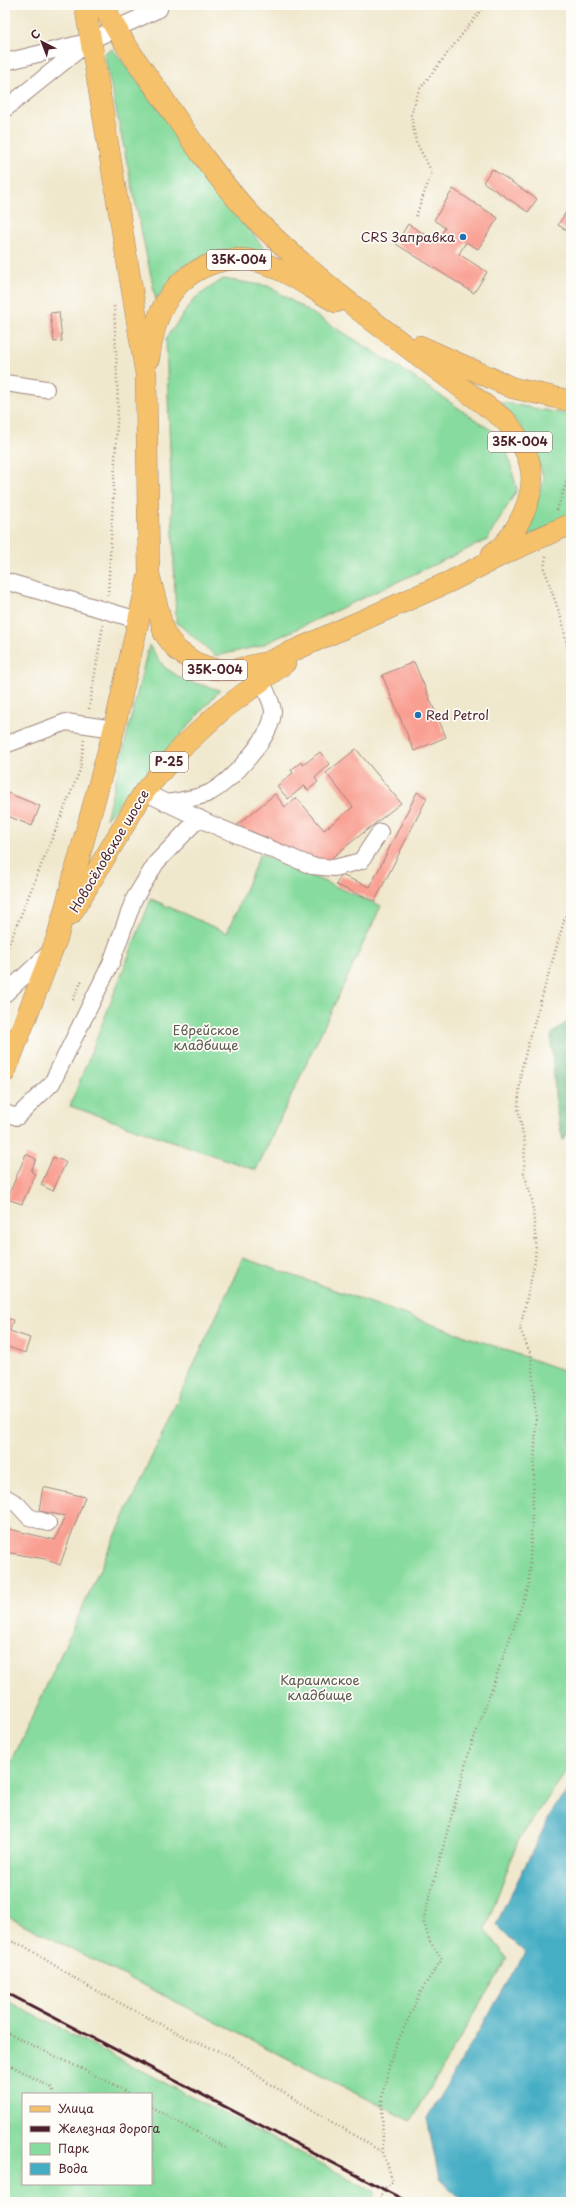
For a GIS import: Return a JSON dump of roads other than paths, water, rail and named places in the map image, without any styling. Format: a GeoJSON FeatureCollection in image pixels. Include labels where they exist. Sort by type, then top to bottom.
{"type":"FeatureCollection","features":[{"type":"Feature","properties":{"kind":"main road"},"geometry":{"type":"LineString","coordinates":[[84,5],[92,40],[146,375]]}},
{"type":"Feature","properties":{"kind":"main road"},"geometry":{"type":"LineString","coordinates":[[103,5],[115,30],[205,158],[255,218],[317,274],[386,330]]}},
{"type":"Feature","properties":{"kind":"main road","name":"35К-004"},"geometry":{"type":"LineString","coordinates":[[571,400],[514,388],[386,330],[283,272],[259,262],[235,259],[206,265],[183,280],[167,300],[153,332],[146,375],[149,574],[164,633],[177,650],[194,662],[213,670],[233,670],[268,662],[451,581],[571,524]]}},
{"type":"Feature","properties":{"kind":"main road","name":"35К-004"},"geometry":{"type":"LineString","coordinates":[[386,330],[504,420],[516,434],[530,466],[531,483],[522,518],[494,553],[451,581]]}},
{"type":"Feature","properties":{"kind":"main road","name":"Новосёловское шоссе"},"geometry":{"type":"LineString","coordinates":[[5,1072],[55,943],[114,730],[149,574]]}},
{"type":"Feature","properties":{"kind":"main road","name":"Новосёловское шоссе"},"geometry":{"type":"LineString","coordinates":[[55,943],[144,792],[180,749],[220,711],[261,679],[334,633]]}},
{"type":"Feature","properties":{"kind":"lane"},"geometry":{"type":"LineString","coordinates":[[5,62],[92,40],[162,6]]}},
{"type":"Feature","properties":{"kind":"lane"},"geometry":{"type":"LineString","coordinates":[[5,109],[92,40]]}},
{"type":"Feature","properties":{"kind":"lane"},"geometry":{"type":"LineString","coordinates":[[5,383],[46,389]]}},
{"type":"Feature","properties":{"kind":"lane"},"geometry":{"type":"LineString","coordinates":[[5,581],[105,612],[138,620]]}},
{"type":"Feature","properties":{"kind":"lane"},"geometry":{"type":"LineString","coordinates":[[166,803],[194,798],[211,792],[235,772],[256,750],[266,734],[273,711],[261,679]]}},
{"type":"Feature","properties":{"kind":"lane"},"geometry":{"type":"LineString","coordinates":[[5,745],[66,722],[87,724],[114,730]]}},
{"type":"Feature","properties":{"kind":"lane"},"geometry":{"type":"LineString","coordinates":[[144,792],[199,818],[312,866],[334,868],[361,861],[380,832]]}},
{"type":"Feature","properties":{"kind":"lane"},"geometry":{"type":"LineString","coordinates":[[5,1113],[17,1117],[52,1083],[111,963],[134,899],[156,862],[199,818]]}},
{"type":"Feature","properties":{"kind":"lane"},"geometry":{"type":"LineString","coordinates":[[5,994],[55,943]]}},
{"type":"Feature","properties":{"kind":"lane"},"geometry":{"type":"LineString","coordinates":[[5,1497],[17,1504],[29,1517],[48,1523]]}},
{"type":"Feature","properties":{"kind":"water"},"geometry":{"type":"Polygon","coordinates":[[[571,1787],[571,2202],[465,2202],[439,2179],[427,2118],[525,1953],[496,1924],[555,1806],[571,1787]]]}},
{"type":"Feature","properties":{"kind":"railway"},"geometry":{"type":"LineString","coordinates":[[5,1992],[408,2202]]}},
{"type":"Feature","properties":{"kind":"place","name":"CRS Заправка"},"geometry":{"type":"Point","coordinates":[463,237]}},
{"type":"Feature","properties":{"kind":"place","name":"Red Petrol"},"geometry":{"type":"Point","coordinates":[418,715]}},
{"type":"Feature","properties":{"kind":"park label","name":"Еврейское кладбище"},"geometry":{"type":"Point","coordinates":[206,1038]}},
{"type":"Feature","properties":{"kind":"park label","name":"Караимское кладбище"},"geometry":{"type":"Point","coordinates":[320,1688]}}]}
